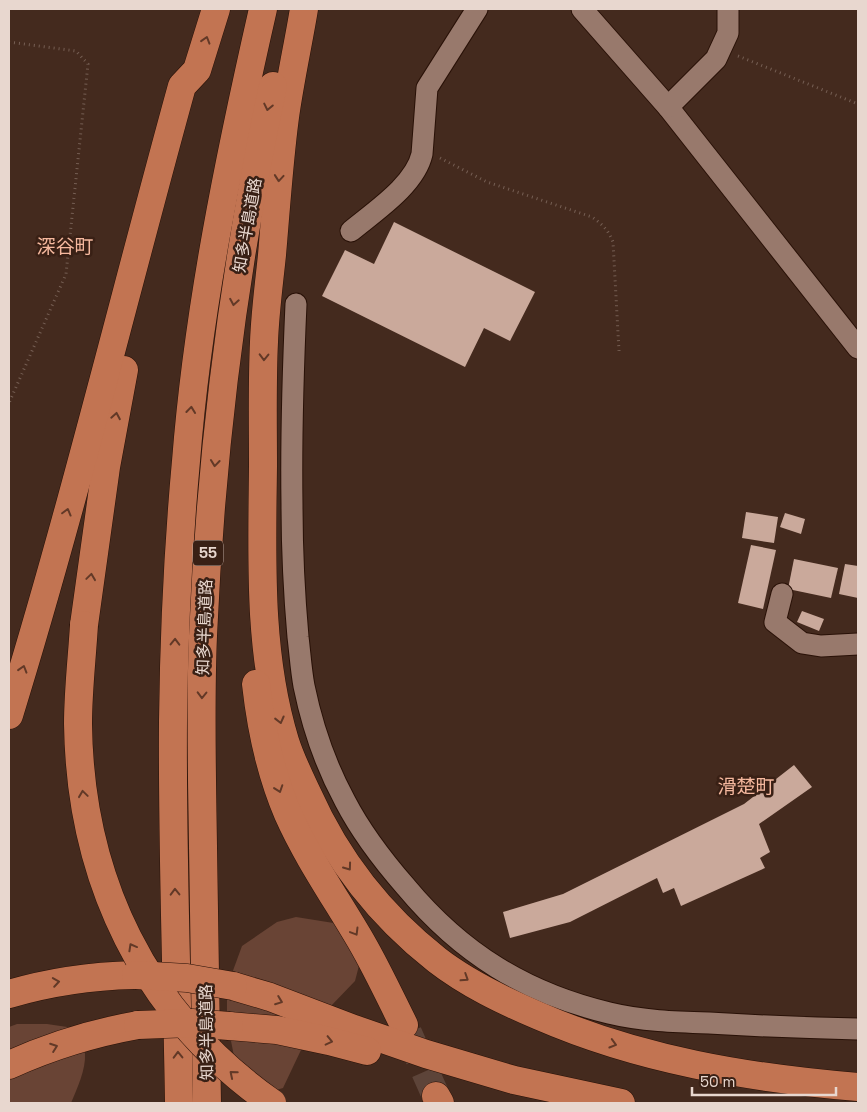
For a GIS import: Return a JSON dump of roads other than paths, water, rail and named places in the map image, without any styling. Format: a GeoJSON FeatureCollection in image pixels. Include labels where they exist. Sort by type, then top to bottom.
{"type":"FeatureCollection","features":[{"type":"Feature","properties":{"kind":"highway"},"geometry":{"type":"LineString","coordinates":[[216,9],[197,70],[164,191],[133,327],[106,467],[84,625],[78,722],[83,791],[88,827],[98,865],[111,902],[135,952],[165,1001],[193,1035],[225,1067],[272,1103]]}},
{"type":"Feature","properties":{"kind":"highway","name":"知多半島道路"},"geometry":{"type":"LineString","coordinates":[[179,1103],[173,721],[175,635],[185,468],[209,273],[235,135],[262,9]]}},
{"type":"Feature","properties":{"kind":"highway","name":"知多半島道路"},"geometry":{"type":"LineString","coordinates":[[207,1103],[202,723],[203,638],[212,496],[232,313],[262,136],[291,9]]}},
{"type":"Feature","properties":{"kind":"highway"},"geometry":{"type":"LineString","coordinates":[[304,9],[285,119],[264,342],[262,579],[267,647],[276,702],[286,742],[317,816],[335,848],[382,909],[408,936],[440,962],[477,986],[562,1026],[605,1042],[655,1056],[707,1067],[805,1082],[858,1087]]}},
{"type":"Feature","properties":{"kind":"highway"},"geometry":{"type":"LineString","coordinates":[[9,715],[92,430],[132,267],[182,86],[197,70]]}},
{"type":"Feature","properties":{"kind":"highway"},"geometry":{"type":"LineString","coordinates":[[262,515],[257,601],[256,684],[267,751],[288,813],[300,838],[364,945],[404,1024]]}},
{"type":"Feature","properties":{"kind":"highway"},"geometry":{"type":"LineString","coordinates":[[9,994],[39,985],[86,978],[134,975],[187,978],[233,986],[270,997],[426,1054],[514,1080],[620,1103]]}},
{"type":"Feature","properties":{"kind":"highway"},"geometry":{"type":"LineString","coordinates":[[9,1065],[70,1041],[107,1030],[138,1025],[192,1023],[277,1030],[330,1041],[455,1078],[552,1103]]}},
{"type":"Feature","properties":{"kind":"street"},"geometry":{"type":"LineString","coordinates":[[351,231],[389,200],[412,176],[420,164],[427,88],[477,9]]}},
{"type":"Feature","properties":{"kind":"street"},"geometry":{"type":"LineString","coordinates":[[564,9],[587,15],[668,107],[858,348]]}},
{"type":"Feature","properties":{"kind":"street"},"geometry":{"type":"LineString","coordinates":[[668,107],[716,59],[728,33],[728,9]]}},
{"type":"Feature","properties":{"kind":"street"},"geometry":{"type":"LineString","coordinates":[[296,304],[291,427],[292,550],[294,596],[304,686],[316,730],[345,803],[391,870],[420,904],[447,931],[475,953],[503,972],[535,988],[573,1003],[611,1014],[650,1020],[858,1030]]}},
{"type":"Feature","properties":{"kind":"street"},"geometry":{"type":"LineString","coordinates":[[782,594],[775,622],[802,643],[821,646],[858,644]]}},
{"type":"Feature","properties":{"kind":"tunnel"},"geometry":{"type":"LineString","coordinates":[[408,1033],[436,1096]]}},
{"type":"Feature","properties":{"kind":"district","name":"深谷町"},"geometry":{"type":"Point","coordinates":[65,246]}},
{"type":"Feature","properties":{"kind":"district","name":"滑楚町"},"geometry":{"type":"Point","coordinates":[746,786]}}]}
